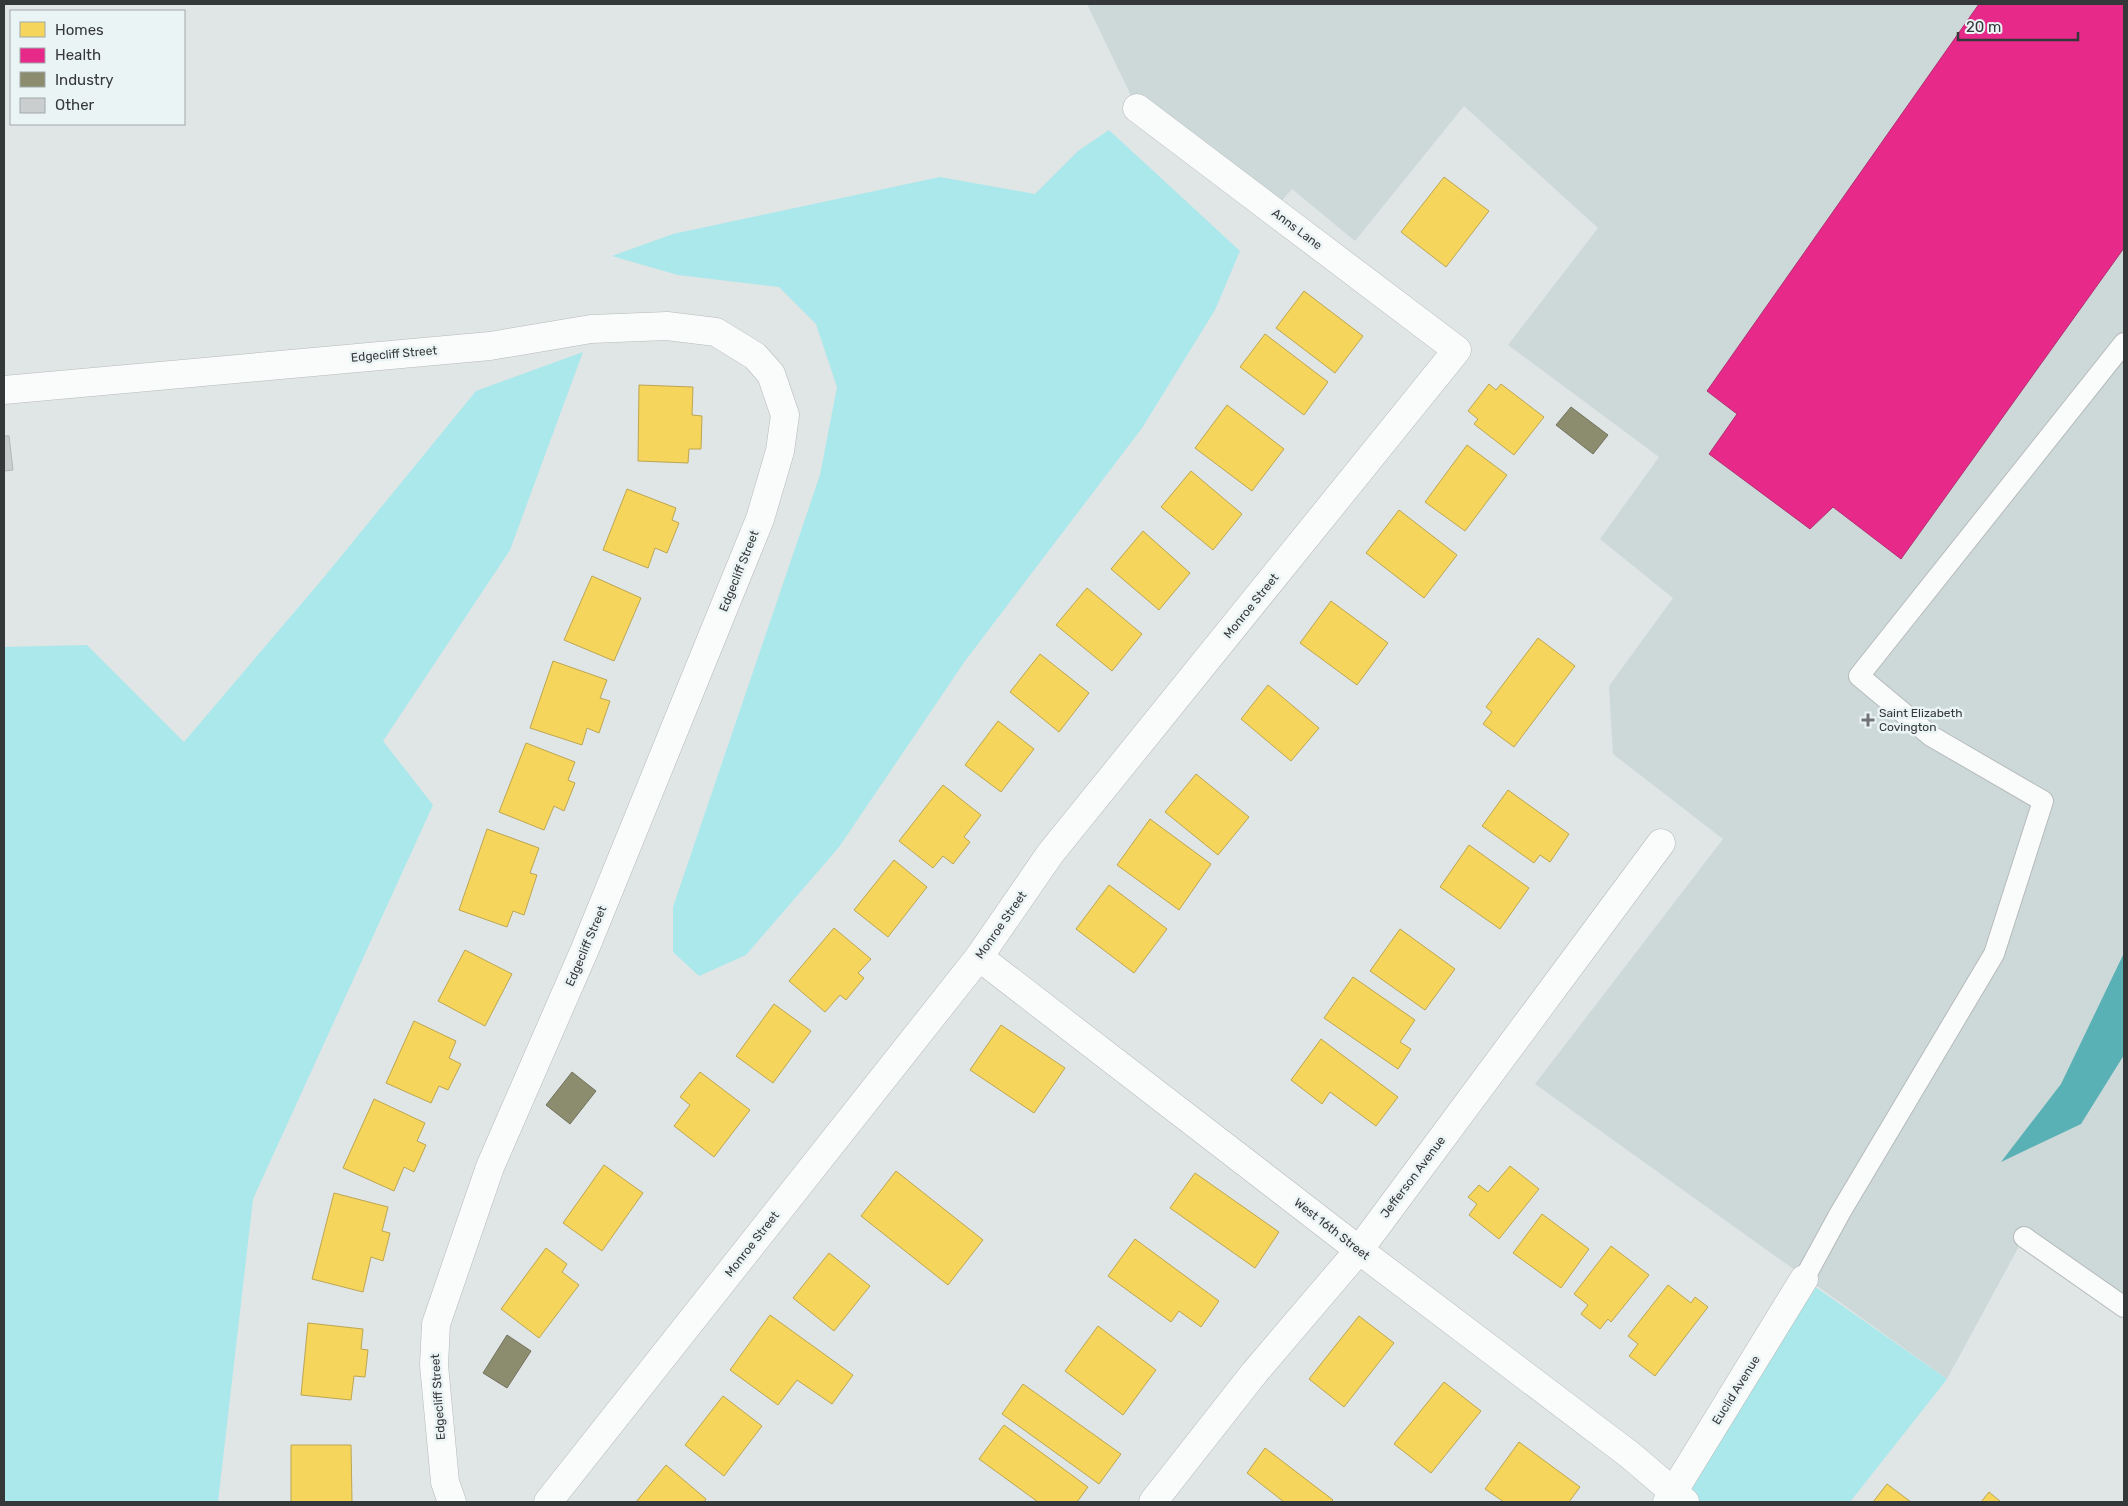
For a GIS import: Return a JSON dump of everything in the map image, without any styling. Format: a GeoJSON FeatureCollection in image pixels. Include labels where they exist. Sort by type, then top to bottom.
{"type":"FeatureCollection","features":[{"type":"Feature","properties":{"kind":"street","name":"Anns Lane"},"geometry":{"type":"LineString","coordinates":[[1137,108],[1457,350]]}},
{"type":"Feature","properties":{"kind":"street","name":"Edgecliff Street"},"geometry":{"type":"LineString","coordinates":[[4,390],[490,346],[591,328],[667,326],[716,332],[755,356],[771,374],[785,415],[780,451],[760,519],[585,949],[490,1167],[436,1324],[435,1374],[445,1482],[452,1502]]}},
{"type":"Feature","properties":{"kind":"street","name":"Monroe Street"},"geometry":{"type":"LineString","coordinates":[[548,1502],[979,957],[1050,854],[1457,350]]}},
{"type":"Feature","properties":{"kind":"street","name":"Jefferson Avenue"},"geometry":{"type":"LineString","coordinates":[[1153,1502],[1255,1372],[1359,1250],[1661,843]]}},
{"type":"Feature","properties":{"kind":"street","name":"West 16th Street"},"geometry":{"type":"LineString","coordinates":[[979,957],[1359,1250],[1630,1455],[1675,1499]]}},
{"type":"Feature","properties":{"kind":"street","name":"Euclid Avenue"},"geometry":{"type":"LineString","coordinates":[[1675,1499],[1804,1278]]}},
{"type":"Feature","properties":{"kind":"lane"},"geometry":{"type":"LineString","coordinates":[[1804,1278],[1840,1213],[1994,954],[2043,801],[1931,736],[1859,676],[2124,342]]}},
{"type":"Feature","properties":{"kind":"lane"},"geometry":{"type":"LineString","coordinates":[[2024,1236],[2124,1307]]}},
{"type":"Feature","properties":{"kind":"shaded area","name":"Saint Elizabeth Covington"},"geometry":{"type":"Polygon","coordinates":[[[1087,4],[2124,4],[2124,1307],[2024,1237],[1947,1379],[1535,1084],[1723,839],[1613,754],[1609,686],[1673,598],[1600,539],[1659,457],[1508,345],[1598,228],[1464,106],[1355,241],[1292,189],[1273,211],[1137,108],[1087,4]]]}},
{"type":"Feature","properties":{"kind":"shaded area"},"geometry":{"type":"Polygon","coordinates":[[[1109,130],[1240,251],[1215,310],[1142,428],[965,661],[839,847],[746,955],[699,976],[673,952],[673,907],[820,475],[837,387],[816,324],[779,287],[678,275],[612,256],[673,234],[940,177],[1035,194],[1078,151],[1109,130]]]}},
{"type":"Feature","properties":{"kind":"shaded area"},"geometry":{"type":"Polygon","coordinates":[[[583,352],[510,550],[383,741],[433,805],[253,1199],[218,1502],[4,1502],[4,647],[87,645],[184,742],[325,576],[476,391],[583,352]]]}},
{"type":"Feature","properties":{"kind":"shaded area"},"geometry":{"type":"Polygon","coordinates":[[[2124,953],[2124,1055],[2081,1124],[2001,1162],[2061,1084],[2124,953]]]}},
{"type":"Feature","properties":{"kind":"shaded area"},"geometry":{"type":"Polygon","coordinates":[[[1804,1279],[1947,1379],[1850,1502],[1685,1502],[1673,1493],[1804,1279]]]}},
{"type":"Feature","properties":{"kind":"building: Homes"},"geometry":{"type":"Polygon","coordinates":[[[1444,177],[1489,211],[1446,267],[1401,232],[1444,177]]]}},
{"type":"Feature","properties":{"kind":"building: Homes"},"geometry":{"type":"Polygon","coordinates":[[[1304,291],[1363,336],[1335,373],[1276,328],[1304,291]]]}},
{"type":"Feature","properties":{"kind":"building: Homes"},"geometry":{"type":"Polygon","coordinates":[[[1265,334],[1328,382],[1304,415],[1240,367],[1265,334]]]}},
{"type":"Feature","properties":{"kind":"building: Homes"},"geometry":{"type":"Polygon","coordinates":[[[1489,384],[1496,390],[1501,384],[1544,417],[1514,455],[1474,424],[1478,419],[1468,411],[1489,384]]]}},
{"type":"Feature","properties":{"kind":"building: Homes"},"geometry":{"type":"Polygon","coordinates":[[[639,385],[693,387],[692,415],[702,416],[701,449],[689,449],[688,463],[638,461],[639,385]]]}},
{"type":"Feature","properties":{"kind":"building: Homes"},"geometry":{"type":"Polygon","coordinates":[[[1227,405],[1284,449],[1252,491],[1195,448],[1227,405]]]}},
{"type":"Feature","properties":{"kind":"building: Homes"},"geometry":{"type":"Polygon","coordinates":[[[1467,445],[1507,475],[1465,531],[1425,502],[1467,445]]]}},
{"type":"Feature","properties":{"kind":"building: Homes"},"geometry":{"type":"Polygon","coordinates":[[[1191,471],[1242,514],[1213,550],[1161,507],[1191,471]]]}},
{"type":"Feature","properties":{"kind":"building: Homes"},"geometry":{"type":"Polygon","coordinates":[[[627,489],[676,508],[672,520],[679,523],[667,553],[655,548],[648,568],[603,550],[627,489]]]}},
{"type":"Feature","properties":{"kind":"building: Homes"},"geometry":{"type":"Polygon","coordinates":[[[1399,510],[1457,555],[1424,598],[1366,553],[1399,510]]]}},
{"type":"Feature","properties":{"kind":"building: Homes"},"geometry":{"type":"Polygon","coordinates":[[[1143,531],[1190,573],[1159,610],[1111,569],[1143,531]]]}},
{"type":"Feature","properties":{"kind":"building: Homes"},"geometry":{"type":"Polygon","coordinates":[[[592,576],[641,598],[614,661],[564,640],[592,576]]]}},
{"type":"Feature","properties":{"kind":"building: Homes"},"geometry":{"type":"Polygon","coordinates":[[[1087,588],[1142,634],[1112,671],[1056,625],[1087,588]]]}},
{"type":"Feature","properties":{"kind":"building: Homes"},"geometry":{"type":"Polygon","coordinates":[[[1331,601],[1388,643],[1357,685],[1300,643],[1331,601]]]}},
{"type":"Feature","properties":{"kind":"building: Homes"},"geometry":{"type":"Polygon","coordinates":[[[1538,638],[1575,666],[1514,747],[1483,724],[1492,712],[1486,707],[1538,638]]]}},
{"type":"Feature","properties":{"kind":"building: Homes"},"geometry":{"type":"Polygon","coordinates":[[[1040,654],[1089,693],[1059,732],[1010,692],[1040,654]]]}},
{"type":"Feature","properties":{"kind":"building: Homes"},"geometry":{"type":"Polygon","coordinates":[[[553,661],[607,680],[600,698],[610,701],[599,733],[587,728],[582,745],[530,728],[553,661]]]}},
{"type":"Feature","properties":{"kind":"building: Homes"},"geometry":{"type":"Polygon","coordinates":[[[1268,685],[1319,728],[1291,761],[1241,719],[1268,685]]]}},
{"type":"Feature","properties":{"kind":"building: Homes"},"geometry":{"type":"Polygon","coordinates":[[[998,721],[1034,749],[1001,792],[965,765],[998,721]]]}},
{"type":"Feature","properties":{"kind":"building: Homes"},"geometry":{"type":"Polygon","coordinates":[[[526,743],[575,762],[568,780],[575,783],[564,811],[554,806],[544,830],[499,812],[526,743]]]}},
{"type":"Feature","properties":{"kind":"building: Homes"},"geometry":{"type":"Polygon","coordinates":[[[1196,774],[1249,817],[1218,855],[1165,812],[1196,774]]]}},
{"type":"Feature","properties":{"kind":"building: Homes"},"geometry":{"type":"Polygon","coordinates":[[[943,785],[981,815],[964,837],[970,842],[953,864],[943,856],[933,868],[899,841],[943,785]]]}},
{"type":"Feature","properties":{"kind":"building: Homes"},"geometry":{"type":"Polygon","coordinates":[[[1508,790],[1569,834],[1550,862],[1540,855],[1534,863],[1482,826],[1508,790]]]}},
{"type":"Feature","properties":{"kind":"building: Homes"},"geometry":{"type":"Polygon","coordinates":[[[1150,819],[1211,864],[1179,910],[1117,865],[1150,819]]]}},
{"type":"Feature","properties":{"kind":"building: Homes"},"geometry":{"type":"Polygon","coordinates":[[[487,829],[539,848],[530,873],[537,875],[524,915],[513,911],[507,927],[459,910],[487,829]]]}},
{"type":"Feature","properties":{"kind":"building: Homes"},"geometry":{"type":"Polygon","coordinates":[[[1469,845],[1529,888],[1500,929],[1440,887],[1469,845]]]}},
{"type":"Feature","properties":{"kind":"building: Homes"},"geometry":{"type":"Polygon","coordinates":[[[894,860],[927,887],[888,937],[854,910],[894,860]]]}},
{"type":"Feature","properties":{"kind":"building: Homes"},"geometry":{"type":"Polygon","coordinates":[[[1109,885],[1167,929],[1134,973],[1076,929],[1109,885]]]}},
{"type":"Feature","properties":{"kind":"building: Homes"},"geometry":{"type":"Polygon","coordinates":[[[834,928],[871,959],[858,973],[864,978],[846,1000],[840,995],[825,1012],[789,981],[834,928]]]}},
{"type":"Feature","properties":{"kind":"building: Homes"},"geometry":{"type":"Polygon","coordinates":[[[1400,929],[1455,969],[1425,1010],[1370,971],[1400,929]]]}},
{"type":"Feature","properties":{"kind":"building: Homes"},"geometry":{"type":"Polygon","coordinates":[[[465,950],[512,974],[485,1026],[438,1001],[465,950]]]}},
{"type":"Feature","properties":{"kind":"building: Homes"},"geometry":{"type":"Polygon","coordinates":[[[1353,977],[1415,1020],[1400,1042],[1411,1049],[1398,1069],[1324,1018],[1353,977]]]}},
{"type":"Feature","properties":{"kind":"building: Homes"},"geometry":{"type":"Polygon","coordinates":[[[774,1004],[811,1031],[773,1083],[736,1056],[774,1004]]]}},
{"type":"Feature","properties":{"kind":"building: Homes"},"geometry":{"type":"Polygon","coordinates":[[[414,1021],[456,1041],[449,1058],[461,1064],[448,1090],[439,1086],[431,1103],[386,1083],[414,1021]]]}},
{"type":"Feature","properties":{"kind":"building: Homes"},"geometry":{"type":"Polygon","coordinates":[[[1001,1025],[1065,1068],[1034,1113],[970,1070],[1001,1025]]]}},
{"type":"Feature","properties":{"kind":"building: Homes"},"geometry":{"type":"Polygon","coordinates":[[[1321,1039],[1398,1097],[1376,1126],[1330,1092],[1322,1104],[1291,1080],[1321,1039]]]}},
{"type":"Feature","properties":{"kind":"building: Homes"},"geometry":{"type":"Polygon","coordinates":[[[700,1072],[750,1110],[714,1157],[674,1126],[690,1105],[680,1097],[700,1072]]]}},
{"type":"Feature","properties":{"kind":"building: Homes"},"geometry":{"type":"Polygon","coordinates":[[[374,1099],[425,1123],[417,1141],[426,1145],[414,1172],[404,1167],[394,1191],[343,1168],[374,1099]]]}},
{"type":"Feature","properties":{"kind":"building: Homes"},"geometry":{"type":"Polygon","coordinates":[[[604,1165],[643,1193],[602,1251],[563,1223],[604,1165]]]}},
{"type":"Feature","properties":{"kind":"building: Homes"},"geometry":{"type":"Polygon","coordinates":[[[1510,1166],[1539,1189],[1499,1239],[1469,1215],[1477,1204],[1468,1197],[1479,1185],[1488,1192],[1510,1166]]]}},
{"type":"Feature","properties":{"kind":"building: Homes"},"geometry":{"type":"Polygon","coordinates":[[[896,1171],[983,1240],[948,1285],[861,1216],[896,1171]]]}},
{"type":"Feature","properties":{"kind":"building: Homes"},"geometry":{"type":"Polygon","coordinates":[[[1195,1173],[1279,1232],[1255,1268],[1170,1208],[1195,1173]]]}},
{"type":"Feature","properties":{"kind":"building: Homes"},"geometry":{"type":"Polygon","coordinates":[[[334,1193],[388,1207],[382,1231],[390,1233],[383,1261],[371,1257],[363,1292],[312,1279],[334,1193]]]}},
{"type":"Feature","properties":{"kind":"building: Homes"},"geometry":{"type":"Polygon","coordinates":[[[1542,1214],[1589,1249],[1561,1288],[1513,1253],[1542,1214]]]}},
{"type":"Feature","properties":{"kind":"building: Homes"},"geometry":{"type":"Polygon","coordinates":[[[1135,1239],[1219,1301],[1201,1327],[1179,1311],[1171,1322],[1108,1276],[1135,1239]]]}},
{"type":"Feature","properties":{"kind":"building: Homes"},"geometry":{"type":"Polygon","coordinates":[[[1611,1246],[1649,1275],[1611,1322],[1608,1319],[1600,1329],[1581,1314],[1588,1305],[1574,1294],[1611,1246]]]}},
{"type":"Feature","properties":{"kind":"building: Homes"},"geometry":{"type":"Polygon","coordinates":[[[546,1248],[567,1264],[562,1272],[579,1285],[539,1338],[501,1309],[546,1248]]]}},
{"type":"Feature","properties":{"kind":"building: Homes"},"geometry":{"type":"Polygon","coordinates":[[[829,1253],[870,1286],[834,1331],[793,1298],[829,1253]]]}},
{"type":"Feature","properties":{"kind":"building: Homes"},"geometry":{"type":"Polygon","coordinates":[[[1668,1285],[1691,1303],[1695,1297],[1708,1307],[1655,1376],[1629,1356],[1638,1344],[1628,1336],[1668,1285]]]}},
{"type":"Feature","properties":{"kind":"building: Homes"},"geometry":{"type":"Polygon","coordinates":[[[770,1315],[853,1375],[832,1404],[797,1380],[778,1405],[730,1370],[770,1315]]]}},
{"type":"Feature","properties":{"kind":"building: Homes"},"geometry":{"type":"Polygon","coordinates":[[[1359,1316],[1394,1343],[1344,1407],[1309,1379],[1359,1316]]]}},
{"type":"Feature","properties":{"kind":"building: Homes"},"geometry":{"type":"Polygon","coordinates":[[[308,1323],[363,1329],[361,1349],[368,1350],[365,1377],[354,1376],[351,1400],[301,1395],[308,1323]]]}},
{"type":"Feature","properties":{"kind":"building: Homes"},"geometry":{"type":"Polygon","coordinates":[[[1098,1326],[1156,1370],[1123,1415],[1065,1371],[1098,1326]]]}},
{"type":"Feature","properties":{"kind":"building: Homes"},"geometry":{"type":"Polygon","coordinates":[[[1444,1382],[1481,1411],[1431,1473],[1394,1444],[1444,1382]]]}},
{"type":"Feature","properties":{"kind":"building: Homes"},"geometry":{"type":"Polygon","coordinates":[[[1023,1384],[1121,1454],[1099,1484],[1002,1414],[1023,1384]]]}},
{"type":"Feature","properties":{"kind":"building: Homes"},"geometry":{"type":"Polygon","coordinates":[[[723,1396],[762,1426],[724,1476],[685,1445],[723,1396]]]}},
{"type":"Feature","properties":{"kind":"building: Homes"},"geometry":{"type":"Polygon","coordinates":[[[1004,1425],[1088,1487],[1077,1502],[1038,1502],[979,1459],[1004,1425]]]}},
{"type":"Feature","properties":{"kind":"building: Homes"},"geometry":{"type":"Polygon","coordinates":[[[1519,1442],[1580,1487],[1569,1502],[1504,1502],[1485,1489],[1519,1442]]]}},
{"type":"Feature","properties":{"kind":"building: Homes"},"geometry":{"type":"Polygon","coordinates":[[[291,1445],[351,1445],[352,1502],[291,1502],[291,1445]]]}},
{"type":"Feature","properties":{"kind":"building: Homes"},"geometry":{"type":"Polygon","coordinates":[[[1265,1448],[1333,1500],[1331,1502],[1284,1502],[1247,1473],[1265,1448]]]}},
{"type":"Feature","properties":{"kind":"building: Homes"},"geometry":{"type":"Polygon","coordinates":[[[666,1465],[706,1499],[704,1502],[636,1502],[666,1465]]]}},
{"type":"Feature","properties":{"kind":"building: Homes"},"geometry":{"type":"Polygon","coordinates":[[[1887,1484],[1911,1502],[1873,1502],[1887,1484]]]}},
{"type":"Feature","properties":{"kind":"building: Homes"},"geometry":{"type":"Polygon","coordinates":[[[1989,1492],[2001,1502],[1981,1502],[1989,1492]]]}},
{"type":"Feature","properties":{"kind":"building: Health"},"geometry":{"type":"Polygon","coordinates":[[[1979,4],[2124,4],[2124,248],[1901,559],[1833,507],[1810,529],[1709,454],[1737,414],[1707,391],[1979,4]]]}},
{"type":"Feature","properties":{"kind":"building: Industry"},"geometry":{"type":"Polygon","coordinates":[[[1571,407],[1608,435],[1593,454],[1556,425],[1571,407]]]}},
{"type":"Feature","properties":{"kind":"building: Industry"},"geometry":{"type":"Polygon","coordinates":[[[572,1072],[596,1091],[570,1124],[546,1105],[572,1072]]]}},
{"type":"Feature","properties":{"kind":"building: Industry"},"geometry":{"type":"Polygon","coordinates":[[[507,1335],[531,1351],[507,1388],[483,1373],[507,1335]]]}},
{"type":"Feature","properties":{"kind":"building: Other"},"geometry":{"type":"Polygon","coordinates":[[[4,436],[9,436],[13,470],[4,471],[4,436]]]}},
{"type":"Feature","properties":{"kind":"place","name":"Saint Elizabeth Covington"},"geometry":{"type":"Point","coordinates":[1868,720]}}]}
